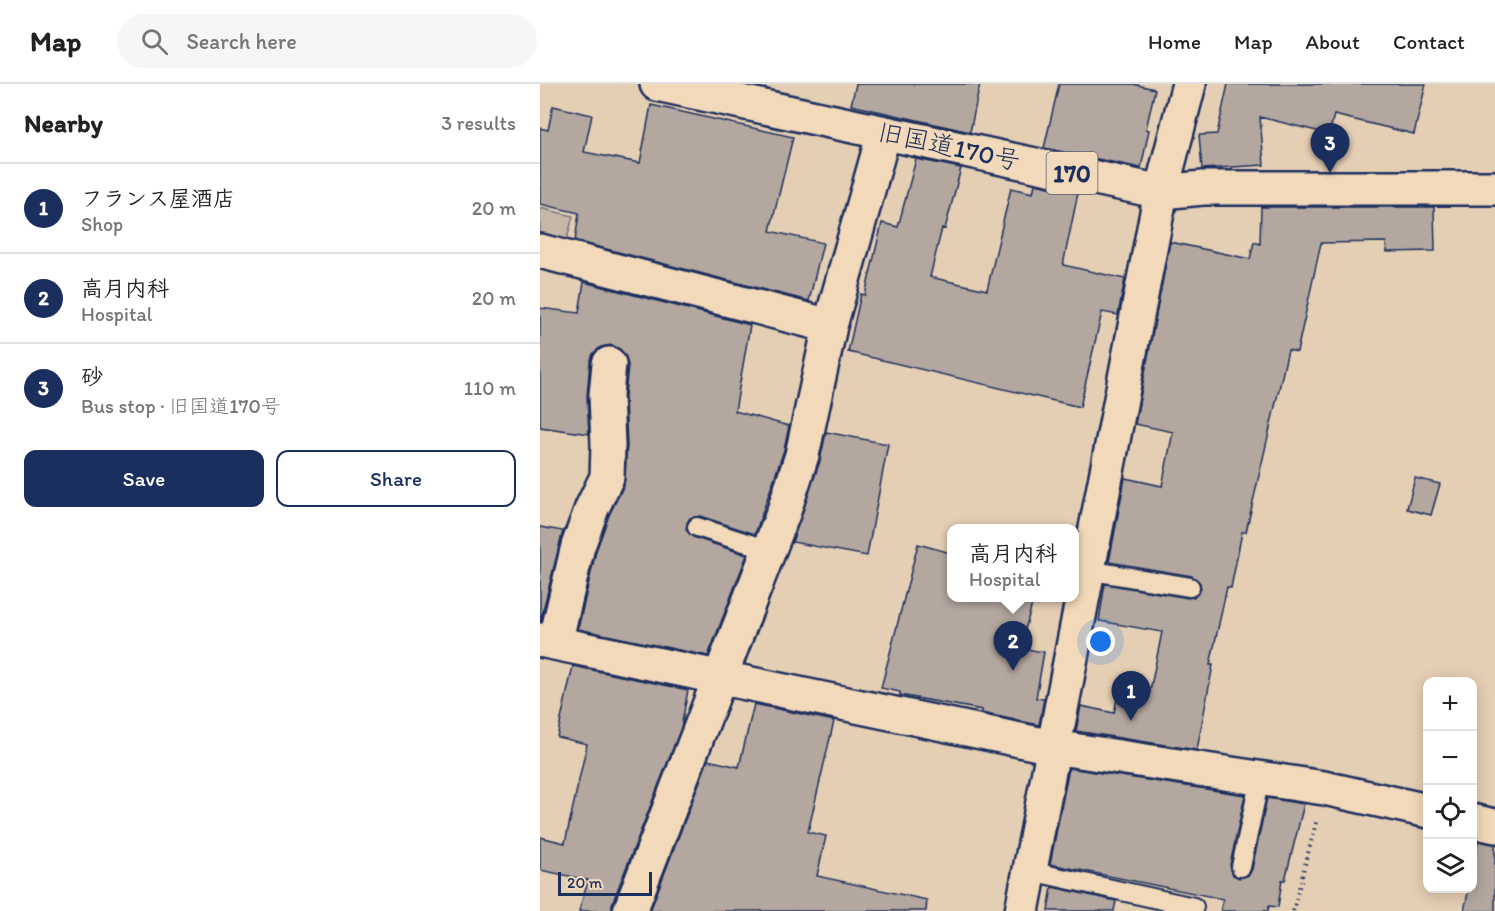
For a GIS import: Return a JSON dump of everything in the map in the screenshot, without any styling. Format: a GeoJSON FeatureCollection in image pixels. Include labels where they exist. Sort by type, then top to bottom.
{"type":"FeatureCollection","features":[{"type":"Feature","properties":{"kind":"main road","name":"旧国道170号"},"geometry":{"type":"LineString","coordinates":[[657,84],[1161,192],[1203,188],[1495,188]]}},
{"type":"Feature","properties":{"kind":"main road"},"geometry":{"type":"LineString","coordinates":[[1022,911],[1161,192],[1189,84]]}},
{"type":"Feature","properties":{"kind":"main road"},"geometry":{"type":"LineString","coordinates":[[630,911],[784,511],[802,455],[830,326],[884,132]]}},
{"type":"Feature","properties":{"kind":"main road"},"geometry":{"type":"LineString","coordinates":[[540,251],[830,326]]}},
{"type":"Feature","properties":{"kind":"main road"},"geometry":{"type":"LineString","coordinates":[[609,364],[606,395],[608,445],[606,477],[578,546],[547,641],[1053,747],[1324,788],[1423,810]]}},
{"type":"Feature","properties":{"kind":"main road"},"geometry":{"type":"LineString","coordinates":[[1477,822],[1495,826]]}},
{"type":"Feature","properties":{"kind":"lane"},"geometry":{"type":"LineString","coordinates":[[697,527],[769,550]]}},
{"type":"Feature","properties":{"kind":"lane"},"geometry":{"type":"LineString","coordinates":[[1087,570],[1190,587]]}},
{"type":"Feature","properties":{"kind":"lane"},"geometry":{"type":"LineString","coordinates":[[1241,867],[1260,778]]}},
{"type":"Feature","properties":{"kind":"lane"},"geometry":{"type":"LineString","coordinates":[[1030,871],[1194,907]]}},
{"type":"Feature","properties":{"kind":"path"},"geometry":{"type":"LineString","coordinates":[[1293,911],[1324,788]]}},
{"type":"Feature","properties":{"kind":"shaded area"},"geometry":{"type":"Polygon","coordinates":[[[540,208],[573,216],[565,247],[540,241],[540,208]]]}},
{"type":"Feature","properties":{"kind":"building"},"geometry":{"type":"Polygon","coordinates":[[[856,84],[980,84],[970,132],[851,105],[856,84]]]}},
{"type":"Feature","properties":{"kind":"building"},"geometry":{"type":"Polygon","coordinates":[[[1059,84],[1133,84],[1155,89],[1146,129],[1149,130],[1141,168],[1044,148],[1059,84]]]}},
{"type":"Feature","properties":{"kind":"building"},"geometry":{"type":"Polygon","coordinates":[[[1228,84],[1426,84],[1414,134],[1334,115],[1329,134],[1260,117],[1264,165],[1202,169],[1199,135],[1217,134],[1228,84]]]}},
{"type":"Feature","properties":{"kind":"building"},"geometry":{"type":"Polygon","coordinates":[[[651,105],[793,137],[770,231],[823,243],[809,301],[575,241],[579,213],[540,204],[540,128],[548,130],[553,106],[592,115],[584,152],[640,163],[651,105]]]}},
{"type":"Feature","properties":{"kind":"building"},"geometry":{"type":"Polygon","coordinates":[[[916,159],[961,168],[945,229],[942,228],[930,277],[987,290],[1011,188],[1033,193],[1035,184],[1078,193],[1063,265],[1125,279],[1118,315],[1102,312],[1080,407],[848,352],[861,294],[865,295],[882,223],[898,227],[916,159]]]}},
{"type":"Feature","properties":{"kind":"building"},"geometry":{"type":"Polygon","coordinates":[[[1261,207],[1434,207],[1435,251],[1387,252],[1386,242],[1321,243],[1297,352],[1288,350],[1246,532],[1242,532],[1231,588],[1227,587],[1210,665],[1213,665],[1197,750],[1076,731],[1081,706],[1114,713],[1119,690],[1149,696],[1162,632],[1099,621],[1105,584],[1188,598],[1194,597],[1201,589],[1200,583],[1192,576],[1109,562],[1125,478],[1162,486],[1173,432],[1135,424],[1170,242],[1250,259],[1254,242],[1260,244],[1261,207]]]}},
{"type":"Feature","properties":{"kind":"building"},"geometry":{"type":"Polygon","coordinates":[[[584,282],[750,325],[735,411],[789,426],[784,450],[755,534],[700,516],[690,518],[687,523],[686,530],[693,537],[747,555],[708,656],[578,629],[596,551],[609,515],[624,485],[627,446],[625,396],[628,365],[620,349],[611,345],[601,347],[593,354],[590,362],[587,396],[589,434],[540,427],[540,308],[579,313],[584,282]]]}},
{"type":"Feature","properties":{"kind":"building"},"geometry":{"type":"Polygon","coordinates":[[[826,432],[888,444],[867,556],[792,542],[820,461],[826,432]]]}},
{"type":"Feature","properties":{"kind":"building"},"geometry":{"type":"Polygon","coordinates":[[[1415,478],[1440,484],[1431,515],[1407,509],[1415,478]]]}},
{"type":"Feature","properties":{"kind":"building"},"geometry":{"type":"Polygon","coordinates":[[[540,527],[563,531],[540,622],[540,527]]]}},
{"type":"Feature","properties":{"kind":"building"},"geometry":{"type":"Polygon","coordinates":[[[918,544],[947,552],[947,602],[1033,602],[1020,648],[1044,652],[1036,698],[1044,699],[1039,725],[982,713],[982,710],[900,695],[900,692],[881,688],[918,544]]]}},
{"type":"Feature","properties":{"kind":"building"},"geometry":{"type":"Polygon","coordinates":[[[573,666],[688,690],[681,728],[612,904],[612,911],[579,911],[588,880],[540,870],[540,837],[565,843],[587,744],[557,737],[573,666]]]}},
{"type":"Feature","properties":{"kind":"building"},"geometry":{"type":"Polygon","coordinates":[[[754,704],[834,721],[808,832],[826,836],[817,876],[927,900],[926,911],[650,911],[708,760],[739,767],[754,704]]]}},
{"type":"Feature","properties":{"kind":"building"},"geometry":{"type":"Polygon","coordinates":[[[1069,768],[1245,795],[1230,865],[1233,875],[1239,878],[1249,875],[1252,869],[1267,798],[1304,804],[1285,880],[1282,880],[1278,907],[1269,906],[1268,911],[1221,911],[1223,899],[1050,864],[1069,768]]]}},
{"type":"Feature","properties":{"kind":"building"},"geometry":{"type":"Polygon","coordinates":[[[1478,841],[1495,844],[1495,911],[1464,911],[1468,893],[1477,893],[1478,841]]]}},
{"type":"Feature","properties":{"kind":"building"},"geometry":{"type":"Polygon","coordinates":[[[1052,887],[1116,901],[1114,911],[1048,911],[1052,887]]]}},
{"type":"Feature","properties":{"kind":"place","name":"砂"},"geometry":{"type":"Point","coordinates":[1330,173]}},
{"type":"Feature","properties":{"kind":"place","name":"高月内科"},"geometry":{"type":"Point","coordinates":[1013,671]}},
{"type":"Feature","properties":{"kind":"place","name":"フランス屋酒店"},"geometry":{"type":"Point","coordinates":[1131,721]}}]}
